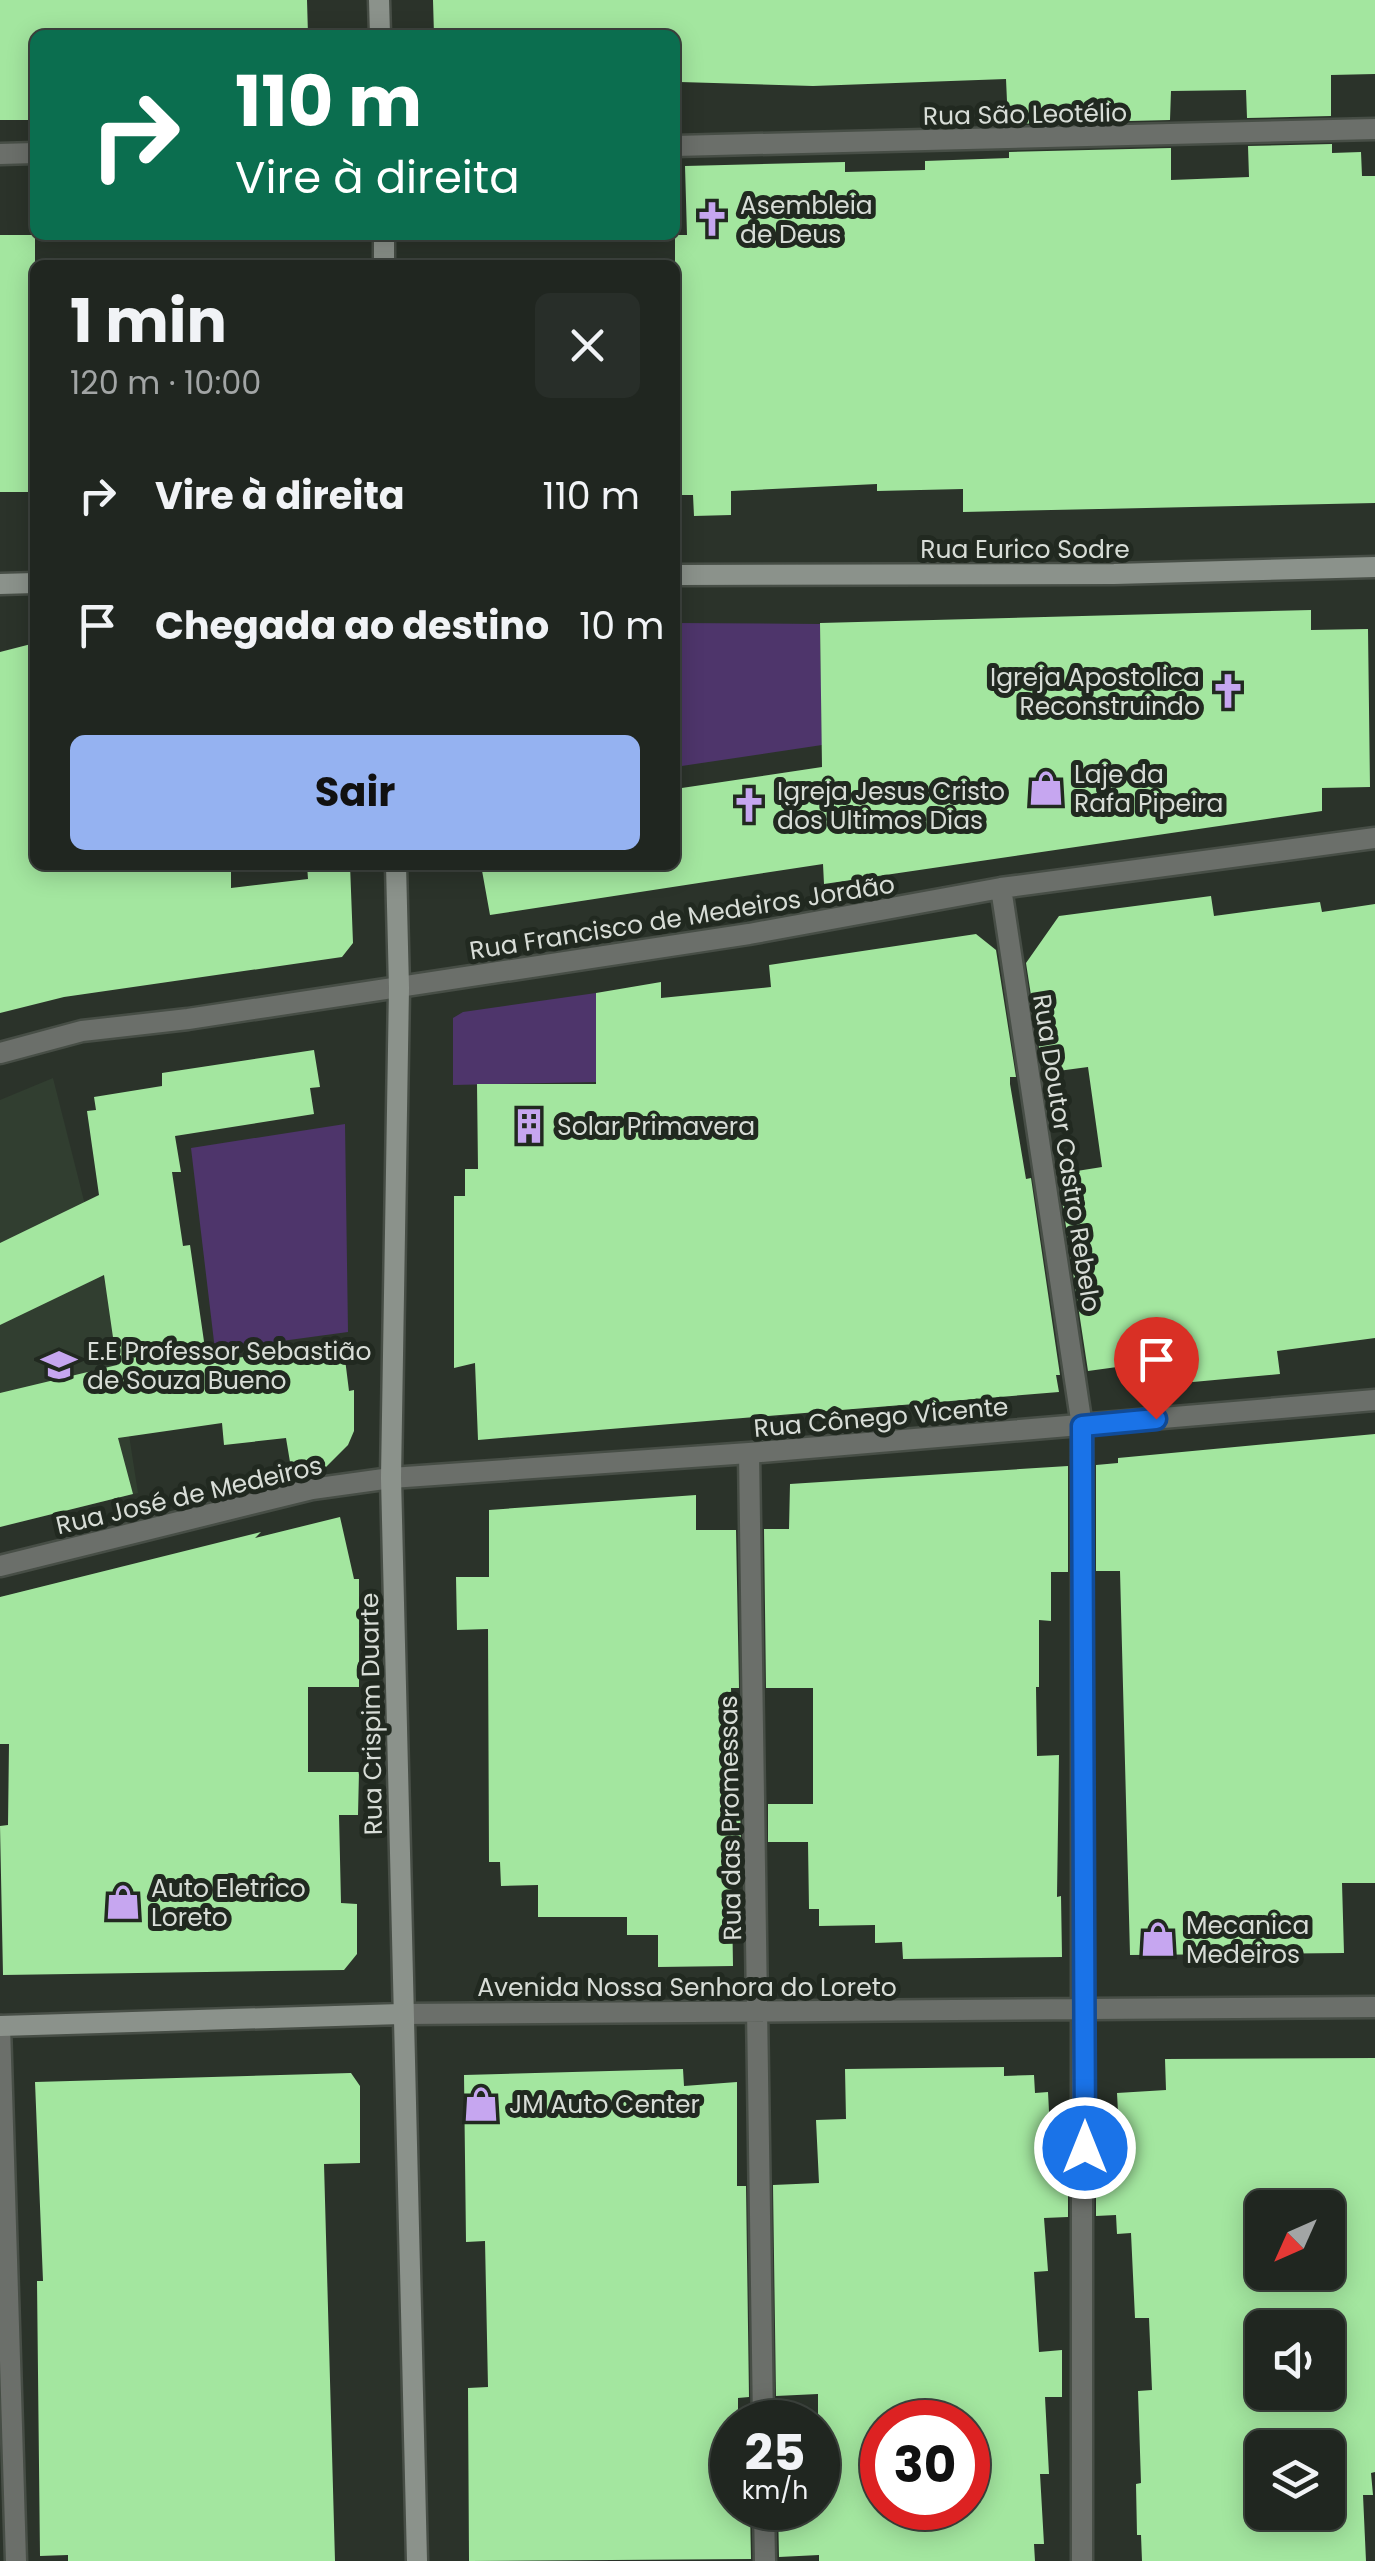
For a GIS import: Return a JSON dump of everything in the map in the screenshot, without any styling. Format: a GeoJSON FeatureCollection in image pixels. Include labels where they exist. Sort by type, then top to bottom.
{"type":"FeatureCollection","features":[{"type":"Feature","properties":{"kind":"main road"},"geometry":{"type":"LineString","coordinates":[[379,0],[380,30]]}},
{"type":"Feature","properties":{"kind":"main road","name":"Rua Eurico Sodre"},"geometry":{"type":"LineString","coordinates":[[680,575],[1114,574],[1375,567]]}},
{"type":"Feature","properties":{"kind":"main road"},"geometry":{"type":"LineString","coordinates":[[0,584],[30,583]]}},
{"type":"Feature","properties":{"kind":"main road","name":"Rua Crispim Duarte"},"geometry":{"type":"LineString","coordinates":[[396,870],[392,1478],[401,2014],[417,2561]]}},
{"type":"Feature","properties":{"kind":"main road","name":"Avenida Nossa Senhora do Loreto"},"geometry":{"type":"LineString","coordinates":[[0,2026],[401,2014]]}},
{"type":"Feature","properties":{"kind":"street","name":"Rua São Leotélio"},"geometry":{"type":"LineString","coordinates":[[680,146],[1375,129]]}},
{"type":"Feature","properties":{"kind":"street"},"geometry":{"type":"LineString","coordinates":[[0,154],[30,154]]}},
{"type":"Feature","properties":{"kind":"street","name":"Rua Francisco de Medeiros Jordão"},"geometry":{"type":"LineString","coordinates":[[0,1053],[82,1031],[750,934],[1001,888],[1375,838]]}},
{"type":"Feature","properties":{"kind":"street","name":"Rua Doutor Castro Rebelo"},"geometry":{"type":"LineString","coordinates":[[1001,888],[1082,1426],[1082,2561]]}},
{"type":"Feature","properties":{"kind":"street","name":"Rua Cônego Vicente"},"geometry":{"type":"LineString","coordinates":[[392,1478],[749,1453],[1375,1400]]}},
{"type":"Feature","properties":{"kind":"street","name":"Rua das Promessas"},"geometry":{"type":"LineString","coordinates":[[749,1453],[763,2400]]}},
{"type":"Feature","properties":{"kind":"street","name":"Rua José de Medeiros"},"geometry":{"type":"LineString","coordinates":[[0,1566],[312,1488],[392,1478]]}},
{"type":"Feature","properties":{"kind":"street","name":"Avenida Nossa Senhora do Loreto"},"geometry":{"type":"LineString","coordinates":[[401,2014],[1375,2007]]}},
{"type":"Feature","properties":{"kind":"street"},"geometry":{"type":"LineString","coordinates":[[0,2026],[16,2561]]}},
{"type":"Feature","properties":{"kind":"street"},"geometry":{"type":"LineString","coordinates":[[764,2530],[764,2561]]}},
{"type":"Feature","properties":{"kind":"shaded area"},"geometry":{"type":"Polygon","coordinates":[[[680,623],[820,624],[822,745],[680,766],[680,623]]]}},
{"type":"Feature","properties":{"kind":"shaded area"},"geometry":{"type":"Polygon","coordinates":[[[596,993],[597,1082],[453,1085],[453,1018],[463,1012],[596,993]]]}},
{"type":"Feature","properties":{"kind":"shaded area","name":"E.E Professor Sebastião de Souza Bueno"},"geometry":{"type":"Polygon","coordinates":[[[53,1078],[107,1292],[138,1493],[0,1527],[0,1100],[53,1078]]]}},
{"type":"Feature","properties":{"kind":"shaded area"},"geometry":{"type":"Polygon","coordinates":[[[345,1124],[348,1332],[215,1350],[191,1148],[345,1124]]]}},
{"type":"Feature","properties":{"kind":"building"},"geometry":{"type":"Polygon","coordinates":[[[0,0],[307,0],[308,30],[30,30],[30,120],[0,120],[0,0]]]}},
{"type":"Feature","properties":{"kind":"building"},"geometry":{"type":"Polygon","coordinates":[[[433,0],[1375,0],[1375,74],[1331,75],[1331,116],[1247,118],[1246,90],[1171,91],[1170,120],[1008,124],[1006,79],[813,86],[680,82],[680,30],[434,30],[433,0]]]}},
{"type":"Feature","properties":{"kind":"building"},"geometry":{"type":"Polygon","coordinates":[[[1332,144],[1332,153],[1361,152],[1362,176],[1375,176],[1375,503],[963,512],[963,489],[877,491],[877,484],[731,491],[731,515],[694,516],[693,495],[680,495],[680,260],[675,260],[675,240],[687,235],[685,166],[845,162],[845,172],[925,170],[925,161],[1009,158],[1009,152],[1171,148],[1171,180],[1249,177],[1248,146],[1332,144]]]}},
{"type":"Feature","properties":{"kind":"building"},"geometry":{"type":"Polygon","coordinates":[[[0,235],[30,235],[30,240],[35,240],[35,260],[30,260],[30,492],[0,492],[0,235]]]}},
{"type":"Feature","properties":{"kind":"building"},"geometry":{"type":"Polygon","coordinates":[[[1311,610],[1311,630],[1368,629],[1370,787],[1322,788],[1322,811],[824,884],[823,864],[490,915],[482,870],[680,870],[680,788],[822,767],[820,623],[1311,610]]]}},
{"type":"Feature","properties":{"kind":"building"},"geometry":{"type":"Polygon","coordinates":[[[30,644],[30,870],[231,870],[231,888],[308,879],[307,870],[350,870],[353,943],[342,957],[64,997],[0,1013],[0,652],[30,644]]]}},
{"type":"Feature","properties":{"kind":"building"},"geometry":{"type":"Polygon","coordinates":[[[1211,896],[1214,916],[1320,902],[1322,912],[1375,904],[1375,1338],[1277,1351],[1280,1374],[1171,1384],[1168,1360],[1088,1371],[1058,1174],[1102,1167],[1088,1067],[1043,1073],[1026,963],[1059,916],[1211,896]]]}},
{"type":"Feature","properties":{"kind":"building"},"geometry":{"type":"Polygon","coordinates":[[[976,934],[996,950],[1016,1077],[1010,1077],[1010,1084],[1026,1179],[1031,1178],[1060,1375],[1056,1375],[1059,1392],[478,1440],[475,1363],[454,1368],[454,1196],[465,1196],[465,1169],[478,1169],[477,1084],[596,1084],[596,993],[661,982],[661,998],[771,987],[769,965],[976,934]]]}},
{"type":"Feature","properties":{"kind":"building"},"geometry":{"type":"Polygon","coordinates":[[[314,1050],[320,1087],[310,1088],[314,1114],[175,1136],[181,1172],[172,1172],[183,1246],[190,1245],[207,1362],[343,1343],[349,1391],[354,1390],[354,1431],[348,1445],[319,1474],[293,1480],[286,1438],[224,1445],[222,1423],[118,1438],[133,1494],[0,1527],[0,1393],[117,1365],[104,1275],[0,1325],[0,1243],[99,1195],[87,1111],[96,1110],[94,1097],[162,1086],[162,1073],[314,1050]]]}},
{"type":"Feature","properties":{"kind":"building"},"geometry":{"type":"Polygon","coordinates":[[[1375,1434],[1375,1883],[1342,1883],[1344,1953],[1130,1955],[1120,1571],[1096,1571],[1096,1465],[1118,1463],[1118,1458],[1375,1434]]]}},
{"type":"Feature","properties":{"kind":"building"},"geometry":{"type":"Polygon","coordinates":[[[1068,1466],[1068,1572],[1051,1572],[1051,1621],[1039,1620],[1036,1687],[1037,1756],[1059,1755],[1057,1897],[1061,1896],[1062,1957],[903,1959],[902,1942],[875,1943],[875,1925],[819,1926],[819,1909],[809,1909],[808,1842],[768,1842],[768,1804],[813,1804],[813,1688],[766,1688],[764,1529],[789,1529],[790,1484],[1068,1466]]]}},
{"type":"Feature","properties":{"kind":"building"},"geometry":{"type":"Polygon","coordinates":[[[696,1495],[696,1530],[736,1530],[739,1688],[731,1688],[733,1805],[740,1805],[741,1842],[731,1842],[733,1966],[658,1967],[658,1935],[627,1935],[627,1917],[538,1917],[538,1885],[501,1886],[500,1862],[489,1862],[488,1629],[457,1630],[456,1577],[489,1577],[489,1510],[696,1495]]]}},
{"type":"Feature","properties":{"kind":"building"},"geometry":{"type":"Polygon","coordinates":[[[340,1517],[354,1579],[359,1579],[359,1687],[308,1687],[308,1772],[359,1772],[358,1815],[339,1815],[341,1903],[357,1904],[357,1954],[344,1970],[3,1975],[0,1826],[8,1825],[9,1744],[0,1744],[0,1597],[261,1532],[255,1538],[340,1517]]]}},
{"type":"Feature","properties":{"kind":"building"},"geometry":{"type":"Polygon","coordinates":[[[1375,2058],[1375,2472],[1371,2473],[1373,2495],[1363,2495],[1366,2561],[1142,2561],[1141,2535],[1137,2535],[1136,2484],[1141,2483],[1138,2391],[1152,2390],[1149,2318],[1135,2318],[1131,2233],[1117,2234],[1116,2215],[1096,2216],[1096,2169],[1121,2170],[1117,2093],[1166,2090],[1165,2059],[1375,2058]]]}},
{"type":"Feature","properties":{"kind":"building"},"geometry":{"type":"Polygon","coordinates":[[[1004,2067],[1004,2076],[1034,2075],[1035,2093],[1048,2092],[1051,2149],[1068,2166],[1068,2217],[1044,2218],[1048,2271],[1034,2272],[1039,2352],[1062,2350],[1062,2397],[1045,2397],[1049,2474],[1040,2474],[1044,2544],[1034,2544],[1035,2561],[819,2561],[819,2555],[779,2557],[778,2530],[840,2530],[840,2400],[818,2400],[818,2394],[776,2396],[773,2185],[819,2183],[816,2120],[846,2119],[845,2069],[1004,2067]]]}},
{"type":"Feature","properties":{"kind":"building"},"geometry":{"type":"Polygon","coordinates":[[[683,2069],[684,2086],[737,2082],[737,2186],[746,2186],[749,2397],[710,2400],[710,2530],[750,2530],[751,2559],[469,2561],[468,2388],[488,2387],[485,2241],[466,2242],[464,2075],[683,2069]]]}},
{"type":"Feature","properties":{"kind":"building"},"geometry":{"type":"Polygon","coordinates":[[[351,2073],[360,2086],[360,2163],[324,2164],[335,2561],[68,2561],[68,2555],[40,2556],[37,2281],[43,2281],[35,2082],[351,2073]]]}},
{"type":"Feature","properties":{"kind":"place","name":"Asembleia de Deus"},"geometry":{"type":"Point","coordinates":[712,219]}},
{"type":"Feature","properties":{"kind":"place","name":"Igreja Apostolica Reconstruindo"},"geometry":{"type":"Point","coordinates":[1228,691]}},
{"type":"Feature","properties":{"kind":"place","name":"Laje da Rafa Pipeira"},"geometry":{"type":"Point","coordinates":[1046,788]}},
{"type":"Feature","properties":{"kind":"place","name":"Igreja Jesus Cristo dos Ultimos Dias"},"geometry":{"type":"Point","coordinates":[749,805]}},
{"type":"Feature","properties":{"kind":"place","name":"Solar Primavera"},"geometry":{"type":"Point","coordinates":[529,1126]}},
{"type":"Feature","properties":{"kind":"place","name":"E.E Professor Sebastião de Souza Bueno"},"geometry":{"type":"Point","coordinates":[59,1365]}},
{"type":"Feature","properties":{"kind":"place","name":"Auto Eletrico Loreto"},"geometry":{"type":"Point","coordinates":[123,1902]}},
{"type":"Feature","properties":{"kind":"place","name":"Mecanica Medeiros"},"geometry":{"type":"Point","coordinates":[1158,1939]}},
{"type":"Feature","properties":{"kind":"place","name":"JM Auto Center"},"geometry":{"type":"Point","coordinates":[481,2104]}},
{"type":"Feature","properties":{"kind":"route"},"geometry":{"type":"LineString","coordinates":[[1085,2148],[1082,1426],[1156,1419]]}}]}
